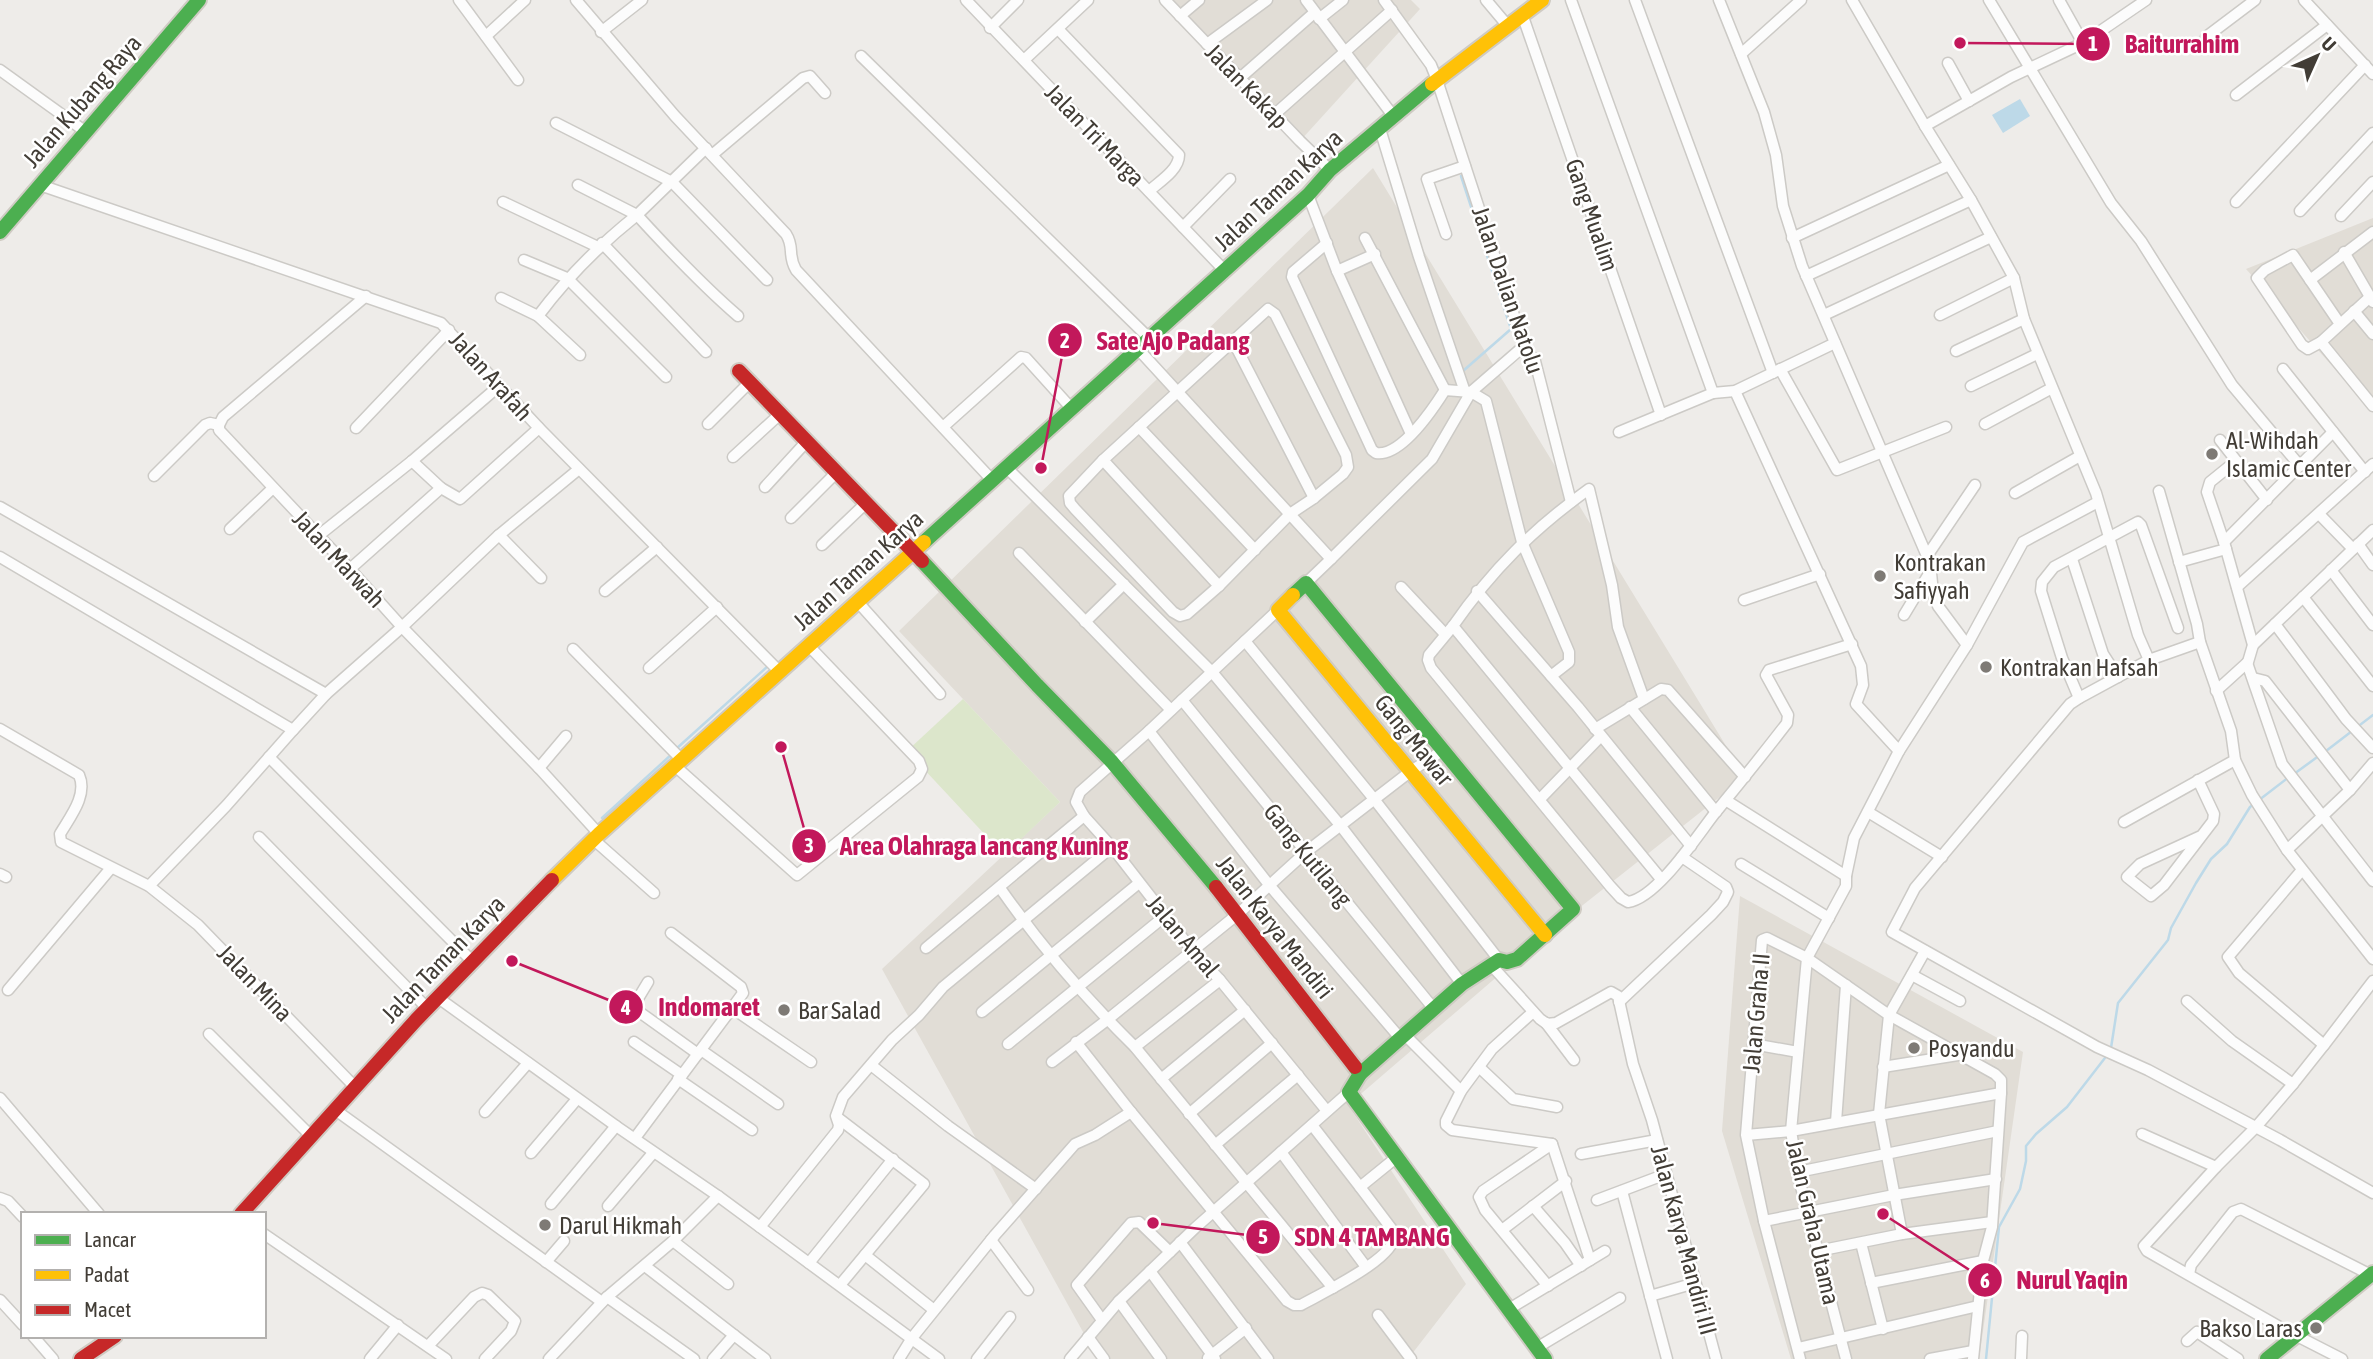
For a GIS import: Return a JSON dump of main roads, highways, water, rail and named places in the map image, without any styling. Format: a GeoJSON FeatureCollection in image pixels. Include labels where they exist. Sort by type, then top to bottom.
{"type":"FeatureCollection","features":[{"type":"Feature","properties":{"kind":"main road","name":"Jalan Kubang Raya"},"geometry":{"type":"LineString","coordinates":[[0,232],[199,0]]}},
{"type":"Feature","properties":{"kind":"main road","name":"Jalan Taman Karya"},"geometry":{"type":"LineString","coordinates":[[243,1212],[354,1086],[472,961],[596,836],[1145,344],[1308,195],[1330,170],[1437,80],[1542,0]]}},
{"type":"Feature","properties":{"kind":"main road","name":"Jalan Karya Mandiri"},"geometry":{"type":"LineString","coordinates":[[739,371],[1112,762],[1238,914],[1360,1074]]}},
{"type":"Feature","properties":{"kind":"main road","name":"Gang Mawar"},"geometry":{"type":"LineString","coordinates":[[1309,586],[1571,905],[1571,913],[1545,935],[1278,610],[1309,586]]}},
{"type":"Feature","properties":{"kind":"main road"},"geometry":{"type":"LineString","coordinates":[[1542,1353],[1349,1092],[1360,1074],[1462,984],[1495,963],[1514,961],[1545,935]]}},
{"type":"Feature","properties":{"kind":"main road"},"geometry":{"type":"LineString","coordinates":[[2267,1359],[2372,1274]]}},
{"type":"Feature","properties":{"kind":"main road"},"geometry":{"type":"LineString","coordinates":[[81,1359],[112,1338]]}},
{"type":"Feature","properties":{"kind":"water"},"geometry":{"type":"Polygon","coordinates":[[[2020,99],[2030,116],[2003,133],[1992,115],[2020,99]]]}},
{"type":"Feature","properties":{"kind":"waterway"},"geometry":{"type":"LineString","coordinates":[[1461,176],[1511,329],[1463,371]]}},
{"type":"Feature","properties":{"kind":"waterway"},"geometry":{"type":"LineString","coordinates":[[676,749],[768,666]]}},
{"type":"Feature","properties":{"kind":"waterway"},"geometry":{"type":"LineString","coordinates":[[2326,751],[2373,715]]}},
{"type":"Feature","properties":{"kind":"waterway"},"geometry":{"type":"LineString","coordinates":[[602,818],[672,754]]}},
{"type":"Feature","properties":{"kind":"waterway"},"geometry":{"type":"LineString","coordinates":[[2294,774],[2320,755]]}},
{"type":"Feature","properties":{"kind":"waterway"},"geometry":{"type":"LineString","coordinates":[[2111,1048],[2118,1003],[2168,940],[2171,928],[2211,859],[2227,844],[2250,807],[2289,777]]}},
{"type":"Feature","properties":{"kind":"waterway"},"geometry":{"type":"LineString","coordinates":[[1986,1359],[1999,1227],[2020,1189],[2026,1146],[2067,1107],[2108,1054]]}},
{"type":"Feature","properties":{"kind":"place","name":"Baiturrahim"},"geometry":{"type":"Point","coordinates":[1960,43]}},
{"type":"Feature","properties":{"kind":"place","name":"Al-Wihdah Islamic Center"},"geometry":{"type":"Point","coordinates":[2212,454]}},
{"type":"Feature","properties":{"kind":"place","name":"Sate Ajo Padang"},"geometry":{"type":"Point","coordinates":[1041,468]}},
{"type":"Feature","properties":{"kind":"place","name":"Kontrakan Safiyyah"},"geometry":{"type":"Point","coordinates":[1880,576]}},
{"type":"Feature","properties":{"kind":"place","name":"Kontrakan Hafsah"},"geometry":{"type":"Point","coordinates":[1986,667]}},
{"type":"Feature","properties":{"kind":"place","name":"Area Olahraga lancang Kuning"},"geometry":{"type":"Point","coordinates":[781,747]}},
{"type":"Feature","properties":{"kind":"place","name":"Indomaret"},"geometry":{"type":"Point","coordinates":[512,961]}},
{"type":"Feature","properties":{"kind":"place","name":"Bar Salad"},"geometry":{"type":"Point","coordinates":[784,1010]}},
{"type":"Feature","properties":{"kind":"place","name":"Posyandu"},"geometry":{"type":"Point","coordinates":[1914,1048]}},
{"type":"Feature","properties":{"kind":"place","name":"Nurul Yaqin"},"geometry":{"type":"Point","coordinates":[1883,1214]}},
{"type":"Feature","properties":{"kind":"place","name":"SDN 4 TAMBANG"},"geometry":{"type":"Point","coordinates":[1153,1223]}},
{"type":"Feature","properties":{"kind":"place","name":"Darul Hikmah"},"geometry":{"type":"Point","coordinates":[545,1225]}},
{"type":"Feature","properties":{"kind":"place","name":"Bakso Laras"},"geometry":{"type":"Point","coordinates":[2316,1328]}}]}
